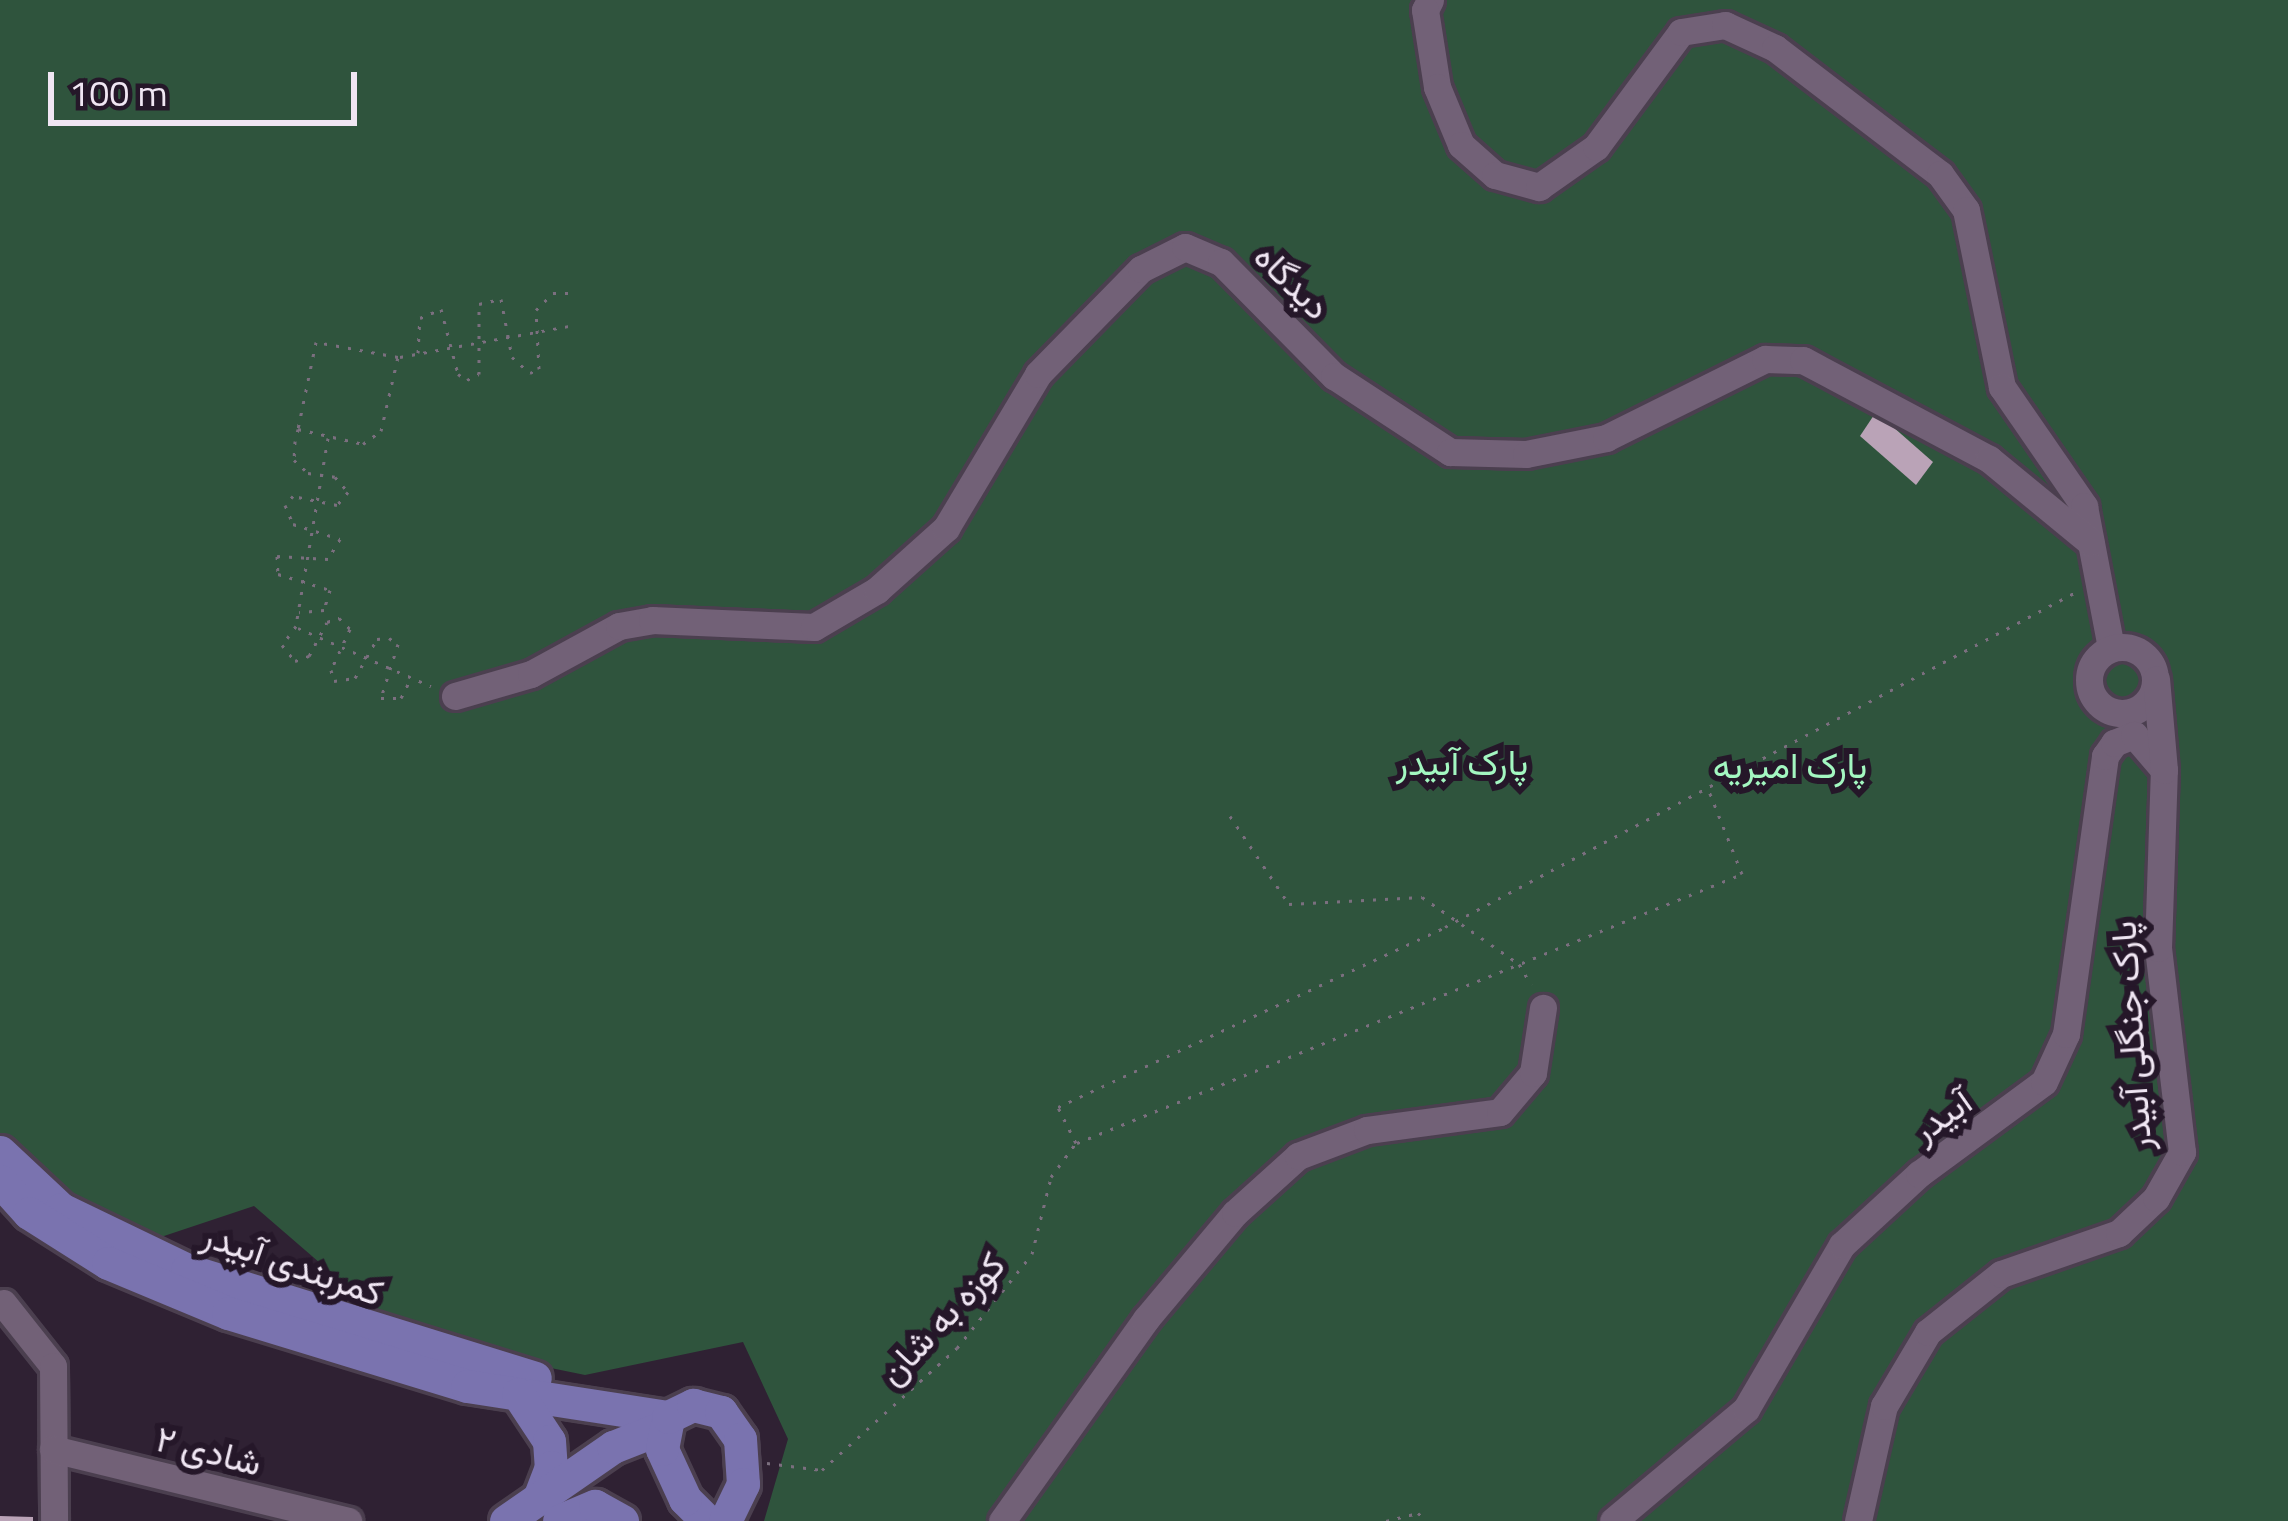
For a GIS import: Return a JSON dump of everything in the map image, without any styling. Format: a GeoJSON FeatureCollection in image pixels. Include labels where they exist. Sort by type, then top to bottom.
{"type":"FeatureCollection","features":[{"type":"Feature","properties":{"kind":"main road","name":"کمربندی آبیدر"},"geometry":{"type":"LineString","coordinates":[[0,1152],[61,1209],[187,1270],[570,1386],[585,1399]]}},
{"type":"Feature","properties":{"kind":"main road","name":"کمربندی آبیدر"},"geometry":{"type":"LineString","coordinates":[[0,1181],[29,1213],[107,1263],[228,1313],[358,1356],[518,1394],[585,1399],[664,1423]]}},
{"type":"Feature","properties":{"kind":"main road"},"geometry":{"type":"LineString","coordinates":[[518,1394],[549,1441],[550,1508]]}},
{"type":"Feature","properties":{"kind":"main road"},"geometry":{"type":"LineString","coordinates":[[550,1508],[613,1447],[693,1405],[721,1412],[744,1460],[738,1506],[725,1521]]}},
{"type":"Feature","properties":{"kind":"main road"},"geometry":{"type":"LineString","coordinates":[[664,1423],[669,1469],[706,1521]]}},
{"type":"Feature","properties":{"kind":"main road"},"geometry":{"type":"LineString","coordinates":[[506,1521],[550,1508],[596,1506],[622,1521]]}},
{"type":"Feature","properties":{"kind":"street"},"geometry":{"type":"LineString","coordinates":[[1430,0],[1438,87],[1461,146],[1495,175],[1539,187],[1596,147],[1681,32],[1725,25],[1775,48],[1940,173],[1966,210],[2002,387],[2084,506],[2111,648]]}},
{"type":"Feature","properties":{"kind":"street","name":"دیدگاه"},"geometry":{"type":"LineString","coordinates":[[455,696],[531,674],[619,626],[652,620],[814,627],[877,590],[946,528],[1038,374],[1141,269],[1185,247],[1221,262],[1334,376],[1450,452],[1526,454],[1606,438],[1765,359],[1803,360],[1989,459],[2090,542]]}},
{"type":"Feature","properties":{"kind":"street"},"geometry":{"type":"LineString","coordinates":[[2111,648],[2142,652],[2156,679],[2143,707],[2109,711],[2092,695],[2089,672],[2111,648]]}},
{"type":"Feature","properties":{"kind":"street","name":"پارک جنگلی آبیدر"},"geometry":{"type":"LineString","coordinates":[[1858,1521],[1884,1406],[1928,1332],[2000,1274],[2119,1233],[2156,1198],[2182,1152],[2158,949],[2164,770],[2156,679]]}},
{"type":"Feature","properties":{"kind":"street","name":"آبیدر"},"geometry":{"type":"LineString","coordinates":[[1613,1521],[1746,1409],[1842,1245],[1919,1174],[2044,1082],[2066,1034],[2105,756],[2114,742],[2134,735],[2164,770]]}},
{"type":"Feature","properties":{"kind":"street"},"geometry":{"type":"LineString","coordinates":[[1002,1521],[1145,1319],[1234,1213],[1316,1149],[1367,1130],[1500,1112],[1533,1072],[1544,1008]]}},
{"type":"Feature","properties":{"kind":"street"},"geometry":{"type":"LineString","coordinates":[[3,1303],[52,1366],[54,1521]]}},
{"type":"Feature","properties":{"kind":"street","name":"شادی ۲"},"geometry":{"type":"LineString","coordinates":[[53,1449],[348,1521]]}},
{"type":"Feature","properties":{"kind":"path"},"geometry":{"type":"LineString","coordinates":[[418,353],[420,318],[429,309],[447,318],[452,347],[467,380],[479,374],[478,304],[489,297],[501,299],[518,369],[530,373],[539,369],[542,300],[571,292]]}},
{"type":"Feature","properties":{"kind":"path"},"geometry":{"type":"LineString","coordinates":[[298,612],[323,610],[332,598],[330,590],[287,579],[274,563],[283,551],[328,559],[340,548],[333,533],[293,524],[285,505],[292,496],[338,506],[348,492],[294,460],[316,342],[398,357],[575,325]]}},
{"type":"Feature","properties":{"kind":"path"},"geometry":{"type":"LineString","coordinates":[[298,429],[363,444],[381,431],[398,357]]}},
{"type":"Feature","properties":{"kind":"path"},"geometry":{"type":"LineString","coordinates":[[296,626],[317,642],[340,652],[364,661],[388,669],[411,678],[392,702],[381,698],[388,669],[398,644],[389,638],[377,639],[364,661],[356,678],[334,681],[340,652],[350,629],[339,618],[317,642],[296,661],[282,645],[296,626],[328,438]]}},
{"type":"Feature","properties":{"kind":"path"},"geometry":{"type":"LineString","coordinates":[[1709,791],[1742,874],[1076,1143],[1058,1107],[1458,921],[2097,580]]}},
{"type":"Feature","properties":{"kind":"path"},"geometry":{"type":"LineString","coordinates":[[1230,816],[1289,904],[1422,897],[1519,964],[1544,1008]]}},
{"type":"Feature","properties":{"kind":"path","name":"کوزه به شان"},"geometry":{"type":"LineString","coordinates":[[744,1460],[822,1470],[957,1348],[1032,1254],[1052,1178],[1076,1143]]}},
{"type":"Feature","properties":{"kind":"path"},"geometry":{"type":"LineString","coordinates":[[1390,1519],[1418,1513],[1427,1521]]}},
{"type":"Feature","properties":{"kind":"green space","name":"پارک آبیدر"},"geometry":{"type":"Polygon","coordinates":[[[0,0],[2288,0],[2288,1521],[764,1521],[788,1439],[743,1342],[585,1375],[408,1339],[254,1206],[158,1238],[21,1176],[0,1144],[0,0]]]}},
{"type":"Feature","properties":{"kind":"building"},"geometry":{"type":"Polygon","coordinates":[[[1876,412],[1933,462],[1916,485],[1860,436],[1876,412]]]}},
{"type":"Feature","properties":{"kind":"building"},"geometry":{"type":"Polygon","coordinates":[[[0,1516],[33,1517],[33,1521],[0,1521],[0,1516]]]}},
{"type":"Feature","properties":{"kind":"park label","name":"پارک امیریه"},"geometry":{"type":"Point","coordinates":[1790,765]}}]}
